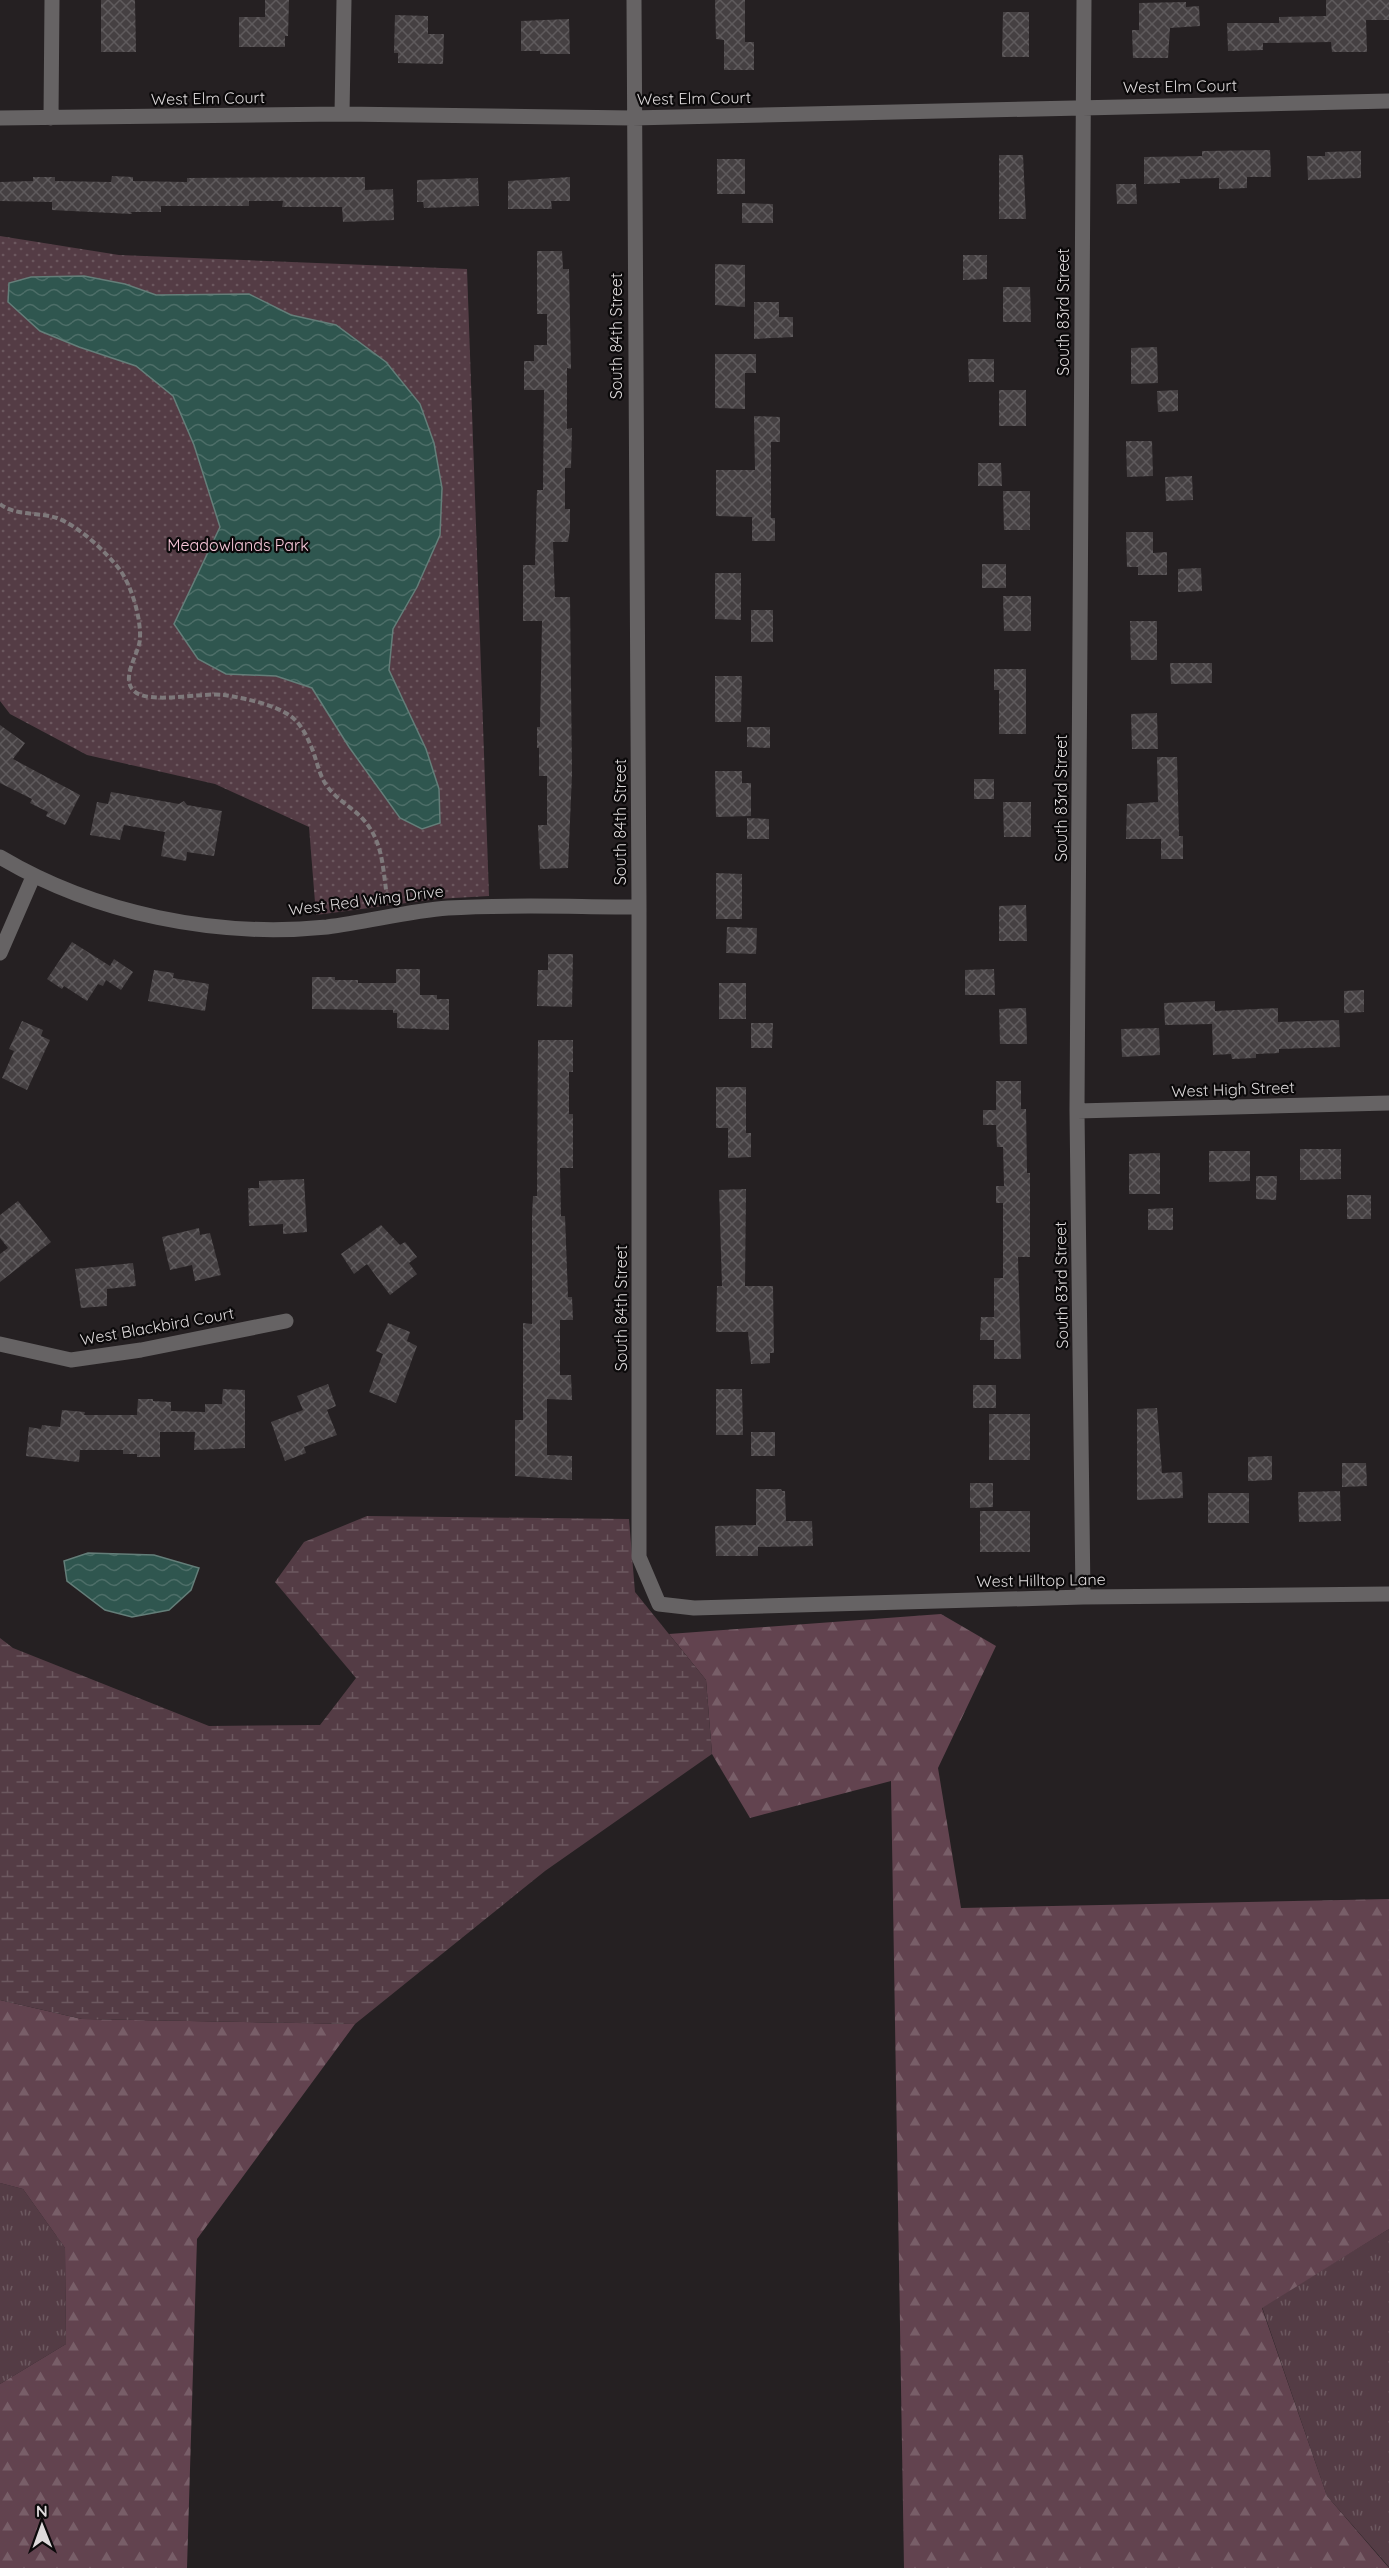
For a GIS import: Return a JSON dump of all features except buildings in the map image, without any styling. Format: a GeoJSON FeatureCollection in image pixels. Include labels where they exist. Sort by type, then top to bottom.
{"type":"FeatureCollection","features":[{"type":"Feature","properties":{"kind":"street"},"geometry":{"type":"LineString","coordinates":[[51,118],[52,0]]}},
{"type":"Feature","properties":{"kind":"street"},"geometry":{"type":"LineString","coordinates":[[342,114],[344,0]]}},
{"type":"Feature","properties":{"kind":"street","name":"South 84th Street"},"geometry":{"type":"LineString","coordinates":[[634,0],[632,118],[639,907],[639,1557],[659,1604],[694,1608]]}},
{"type":"Feature","properties":{"kind":"street","name":"South 83rd Street"},"geometry":{"type":"LineString","coordinates":[[1083,1597],[1077,1111],[1084,0]]}},
{"type":"Feature","properties":{"kind":"street","name":"West Elm Court"},"geometry":{"type":"LineString","coordinates":[[0,118],[342,114],[632,118],[1082,106],[1389,101]]}},
{"type":"Feature","properties":{"kind":"street","name":"West Red Wing Drive"},"geometry":{"type":"LineString","coordinates":[[0,857],[33,877],[97,900],[144,914],[224,927],[327,927],[448,908],[639,907]]}},
{"type":"Feature","properties":{"kind":"street"},"geometry":{"type":"LineString","coordinates":[[0,953],[33,877]]}},
{"type":"Feature","properties":{"kind":"street","name":"West High Street"},"geometry":{"type":"LineString","coordinates":[[1077,1111],[1389,1103]]}},
{"type":"Feature","properties":{"kind":"street","name":"West Blackbird Court"},"geometry":{"type":"LineString","coordinates":[[0,1344],[71,1360],[141,1350],[286,1321]]}},
{"type":"Feature","properties":{"kind":"street","name":"West Hilltop Lane"},"geometry":{"type":"LineString","coordinates":[[694,1608],[1083,1597],[1389,1594]]}},
{"type":"Feature","properties":{"kind":"path"},"geometry":{"type":"LineString","coordinates":[[0,504],[11,510],[56,518],[68,524],[118,568],[131,595],[139,629],[140,641],[129,674],[130,684],[134,691],[150,697],[223,695],[272,708],[289,715],[297,722],[312,747],[324,782],[365,822],[382,850],[391,917]]}},
{"type":"Feature","properties":{"kind":"green space","name":"Meadowlands Park"},"geometry":{"type":"Polygon","coordinates":[[[0,236],[119,255],[467,269],[489,896],[437,899],[316,915],[309,827],[215,784],[87,755],[10,714],[0,701],[0,236]]]}},
{"type":"Feature","properties":{"kind":"green space"},"geometry":{"type":"Polygon","coordinates":[[[367,1516],[629,1519],[635,1592],[706,1680],[712,1754],[545,1871],[355,2024],[82,2019],[0,2000],[0,1638],[13,1648],[209,1726],[320,1725],[356,1678],[275,1582],[304,1542],[367,1516]]]}},
{"type":"Feature","properties":{"kind":"green space"},"geometry":{"type":"Polygon","coordinates":[[[941,1614],[996,1646],[938,1768],[961,1908],[1389,1899],[1389,2229],[1262,2308],[1327,2496],[1389,2568],[904,2568],[891,1781],[750,1818],[712,1754],[706,1680],[669,1634],[941,1614]]]}},
{"type":"Feature","properties":{"kind":"green space"},"geometry":{"type":"Polygon","coordinates":[[[0,2000],[82,2019],[355,2024],[197,2239],[187,2568],[0,2568],[0,2384],[66,2344],[65,2248],[23,2189],[0,2183],[0,2000]]]}},
{"type":"Feature","properties":{"kind":"green space"},"geometry":{"type":"Polygon","coordinates":[[[0,2183],[23,2189],[65,2248],[66,2344],[0,2384],[0,2183]]]}},
{"type":"Feature","properties":{"kind":"green space"},"geometry":{"type":"Polygon","coordinates":[[[1389,2229],[1389,2567],[1327,2496],[1262,2307],[1389,2229]]]}},
{"type":"Feature","properties":{"kind":"water"},"geometry":{"type":"Polygon","coordinates":[[[84,276],[125,284],[156,295],[249,294],[291,315],[336,325],[386,362],[420,404],[434,443],[442,488],[440,535],[417,587],[393,629],[389,670],[426,749],[439,789],[440,823],[422,829],[400,818],[349,747],[312,688],[276,676],[226,674],[198,659],[174,624],[220,527],[194,445],[173,396],[136,366],[40,331],[8,302],[9,283],[31,277],[84,276]]]}},
{"type":"Feature","properties":{"kind":"water"},"geometry":{"type":"Polygon","coordinates":[[[88,1553],[154,1555],[199,1568],[191,1590],[169,1610],[132,1617],[105,1610],[67,1581],[64,1561],[88,1553]]]}}]}
